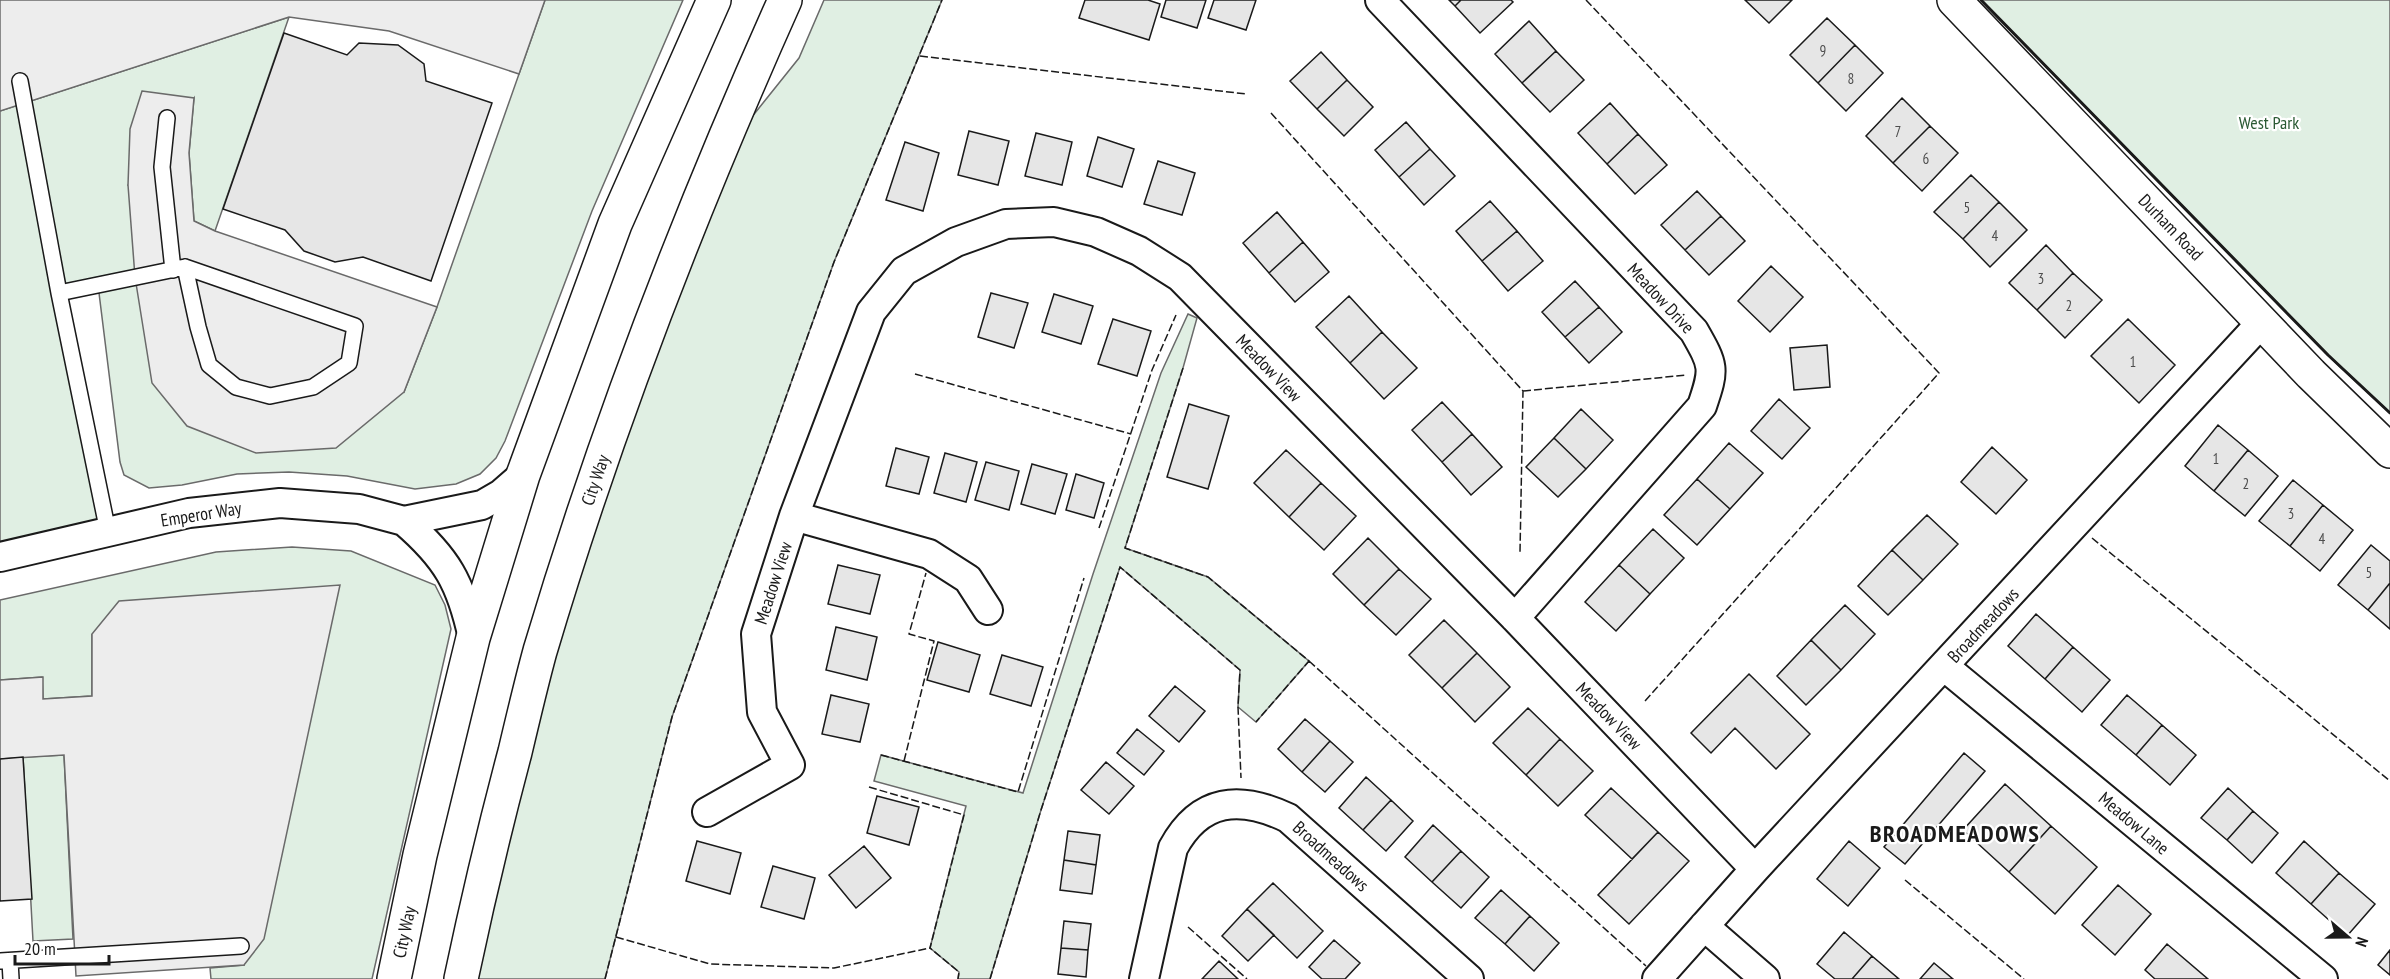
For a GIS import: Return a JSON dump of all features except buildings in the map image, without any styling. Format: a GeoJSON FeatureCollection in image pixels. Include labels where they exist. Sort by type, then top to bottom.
{"type":"FeatureCollection","features":[{"type":"Feature","properties":{"kind":"main road","name":"City Way"},"geometry":{"type":"LineString","coordinates":[[394,979],[420,855],[473,638],[523,475],[615,224],[714,0]]}},
{"type":"Feature","properties":{"kind":"main road","name":"City Way"},"geometry":{"type":"LineString","coordinates":[[461,979],[481,881],[540,653],[591,491],[646,335],[715,163],[785,0]]}},
{"type":"Feature","properties":{"kind":"main road","name":"Durham Road"},"geometry":{"type":"LineString","coordinates":[[1954,0],[2262,322],[2390,451]]}},
{"type":"Feature","properties":{"kind":"street","name":"Meadow Drive"},"geometry":{"type":"LineString","coordinates":[[1380,0],[1694,331],[1710,358],[1711,380],[1702,406],[1515,618]]}},
{"type":"Feature","properties":{"kind":"street","name":"Meadow View"},"geometry":{"type":"LineString","coordinates":[[708,812],[790,765],[762,712],[756,634],[794,516],[871,312],[904,271],[956,242],[1006,224],[1053,222],[1096,232],[1139,251],[1180,277],[1515,618],[1755,869]]}},
{"type":"Feature","properties":{"kind":"street","name":"Broadmeadows"},"geometry":{"type":"LineString","coordinates":[[1657,979],[1755,869],[1945,667],[2262,322]]}},
{"type":"Feature","properties":{"kind":"street","name":"Emperor Way"},"geometry":{"type":"LineString","coordinates":[[404,521],[482,505],[501,494],[523,475]]}},
{"type":"Feature","properties":{"kind":"street","name":"Emperor Way"},"geometry":{"type":"LineString","coordinates":[[0,557],[189,513],[280,503],[359,509],[404,521],[431,544],[451,571],[465,603],[473,638]]}},
{"type":"Feature","properties":{"kind":"street"},"geometry":{"type":"LineString","coordinates":[[794,516],[929,554],[968,579],[988,610]]}},
{"type":"Feature","properties":{"kind":"street","name":"Meadow Lane"},"geometry":{"type":"LineString","coordinates":[[1945,667],[2323,979]]}},
{"type":"Feature","properties":{"kind":"street","name":"Broadmeadows"},"geometry":{"type":"LineString","coordinates":[[1144,979],[1173,848],[1182,832],[1196,818],[1216,806],[1246,804],[1267,808],[1288,818],[1469,979]]}},
{"type":"Feature","properties":{"kind":"street"},"geometry":{"type":"LineString","coordinates":[[1704,926],[1765,979]]}},
{"type":"Feature","properties":{"kind":"lane"},"geometry":{"type":"LineString","coordinates":[[20,81],[59,293],[108,532]]}},
{"type":"Feature","properties":{"kind":"lane"},"geometry":{"type":"LineString","coordinates":[[59,293],[179,269],[355,326],[349,363],[313,387],[270,396],[236,387],[208,365],[179,269],[162,167],[167,118]]}},
{"type":"Feature","properties":{"kind":"lane"},"geometry":{"type":"LineString","coordinates":[[11,979],[5,961],[242,946]]}},
{"type":"Feature","properties":{"kind":"green space"},"geometry":{"type":"Polygon","coordinates":[[[545,0],[683,0],[592,211],[505,441],[496,458],[480,474],[456,484],[415,489],[347,476],[289,472],[237,474],[182,485],[149,488],[124,475],[120,462],[98,285],[61,292],[108,532],[0,557],[0,111],[289,17],[215,231],[194,221],[189,153],[194,98],[128,185],[404,392],[437,307],[545,0]]]}},
{"type":"Feature","properties":{"kind":"green space"},"geometry":{"type":"Polygon","coordinates":[[[824,0],[942,0],[834,262],[672,717],[605,979],[461,979],[540,653],[715,163],[799,58],[824,0]]]}},
{"type":"Feature","properties":{"kind":"green space","name":"West Park"},"geometry":{"type":"Polygon","coordinates":[[[1981,0],[2390,0],[2390,413],[2339,366],[1981,0]]]}},
{"type":"Feature","properties":{"kind":"green space"},"geometry":{"type":"Polygon","coordinates":[[[1188,314],[1197,318],[1125,548],[1208,577],[1309,661],[1256,722],[1238,707],[1240,670],[1120,567],[1041,810],[990,979],[958,979],[959,972],[930,948],[966,806],[874,781],[881,755],[1023,793],[1093,574],[1161,373],[1188,314]]]}},
{"type":"Feature","properties":{"kind":"green space"},"geometry":{"type":"Polygon","coordinates":[[[292,547],[351,551],[435,585],[445,605],[451,629],[372,979],[211,979],[210,968],[244,965],[92,634],[92,696],[43,699],[42,677],[0,680],[0,600],[216,552],[292,547]]]}},
{"type":"Feature","properties":{"kind":"green space"},"geometry":{"type":"Polygon","coordinates":[[[64,755],[73,939],[33,941],[23,757],[64,755]]]}},
{"type":"Feature","properties":{"kind":"shaded area"},"geometry":{"type":"Polygon","coordinates":[[[0,0],[545,0],[519,74],[389,31],[289,17],[0,111],[0,0]]]}},
{"type":"Feature","properties":{"kind":"shaded area"},"geometry":{"type":"Polygon","coordinates":[[[142,91],[194,98],[189,153],[194,221],[215,231],[437,307],[404,392],[336,448],[256,453],[187,426],[152,383],[135,277],[128,185],[130,129],[142,91]]]}},
{"type":"Feature","properties":{"kind":"shaded area"},"geometry":{"type":"Polygon","coordinates":[[[340,585],[264,939],[244,965],[76,976],[64,755],[0,759],[0,680],[43,677],[43,699],[92,696],[92,634],[119,601],[340,585]]]}},
{"type":"Feature","properties":{"kind":"fence"},"geometry":{"type":"LineString","coordinates":[[605,979],[672,717],[834,262],[942,0]]}},
{"type":"Feature","properties":{"kind":"fence"},"geometry":{"type":"LineString","coordinates":[[1586,0],[1939,373],[1645,701]]}},
{"type":"Feature","properties":{"kind":"fence"},"geometry":{"type":"LineString","coordinates":[[920,56],[1246,94]]}},
{"type":"Feature","properties":{"kind":"fence"},"geometry":{"type":"LineString","coordinates":[[1271,113],[1523,391],[1520,552]]}},
{"type":"Feature","properties":{"kind":"fence"},"geometry":{"type":"LineString","coordinates":[[1099,528],[1152,370],[1176,315]]}},
{"type":"Feature","properties":{"kind":"fence"},"geometry":{"type":"LineString","coordinates":[[1183,368],[1125,548],[1208,577],[1309,661],[1256,722]]}},
{"type":"Feature","properties":{"kind":"fence"},"geometry":{"type":"LineString","coordinates":[[915,374],[1131,434]]}},
{"type":"Feature","properties":{"kind":"fence"},"geometry":{"type":"LineString","coordinates":[[1523,391],[1687,375]]}},
{"type":"Feature","properties":{"kind":"fence"},"geometry":{"type":"LineString","coordinates":[[2092,538],[2390,781]]}},
{"type":"Feature","properties":{"kind":"fence"},"geometry":{"type":"LineString","coordinates":[[990,979],[1041,810],[1120,567],[1240,670],[1238,707],[1241,778]]}},
{"type":"Feature","properties":{"kind":"fence"},"geometry":{"type":"LineString","coordinates":[[904,761],[934,641],[909,634],[926,573]]}},
{"type":"Feature","properties":{"kind":"fence"},"geometry":{"type":"LineString","coordinates":[[881,755],[1018,792],[1084,578]]}},
{"type":"Feature","properties":{"kind":"fence"},"geometry":{"type":"LineString","coordinates":[[1309,661],[1646,966]]}},
{"type":"Feature","properties":{"kind":"fence"},"geometry":{"type":"LineString","coordinates":[[869,787],[964,815],[930,948],[959,972],[958,979]]}},
{"type":"Feature","properties":{"kind":"fence"},"geometry":{"type":"LineString","coordinates":[[1905,880],[2024,979]]}},
{"type":"Feature","properties":{"kind":"fence"},"geometry":{"type":"LineString","coordinates":[[1188,927],[1247,979]]}},
{"type":"Feature","properties":{"kind":"fence"},"geometry":{"type":"LineString","coordinates":[[616,937],[710,964],[834,968],[930,948]]}},
{"type":"Feature","properties":{"kind":"wall"},"geometry":{"type":"LineString","coordinates":[[1981,0],[2328,355],[2390,413]]}},
{"type":"Feature","properties":{"kind":"district","name":"BROADMEADOWS"},"geometry":{"type":"Point","coordinates":[1955,833]}}]}
